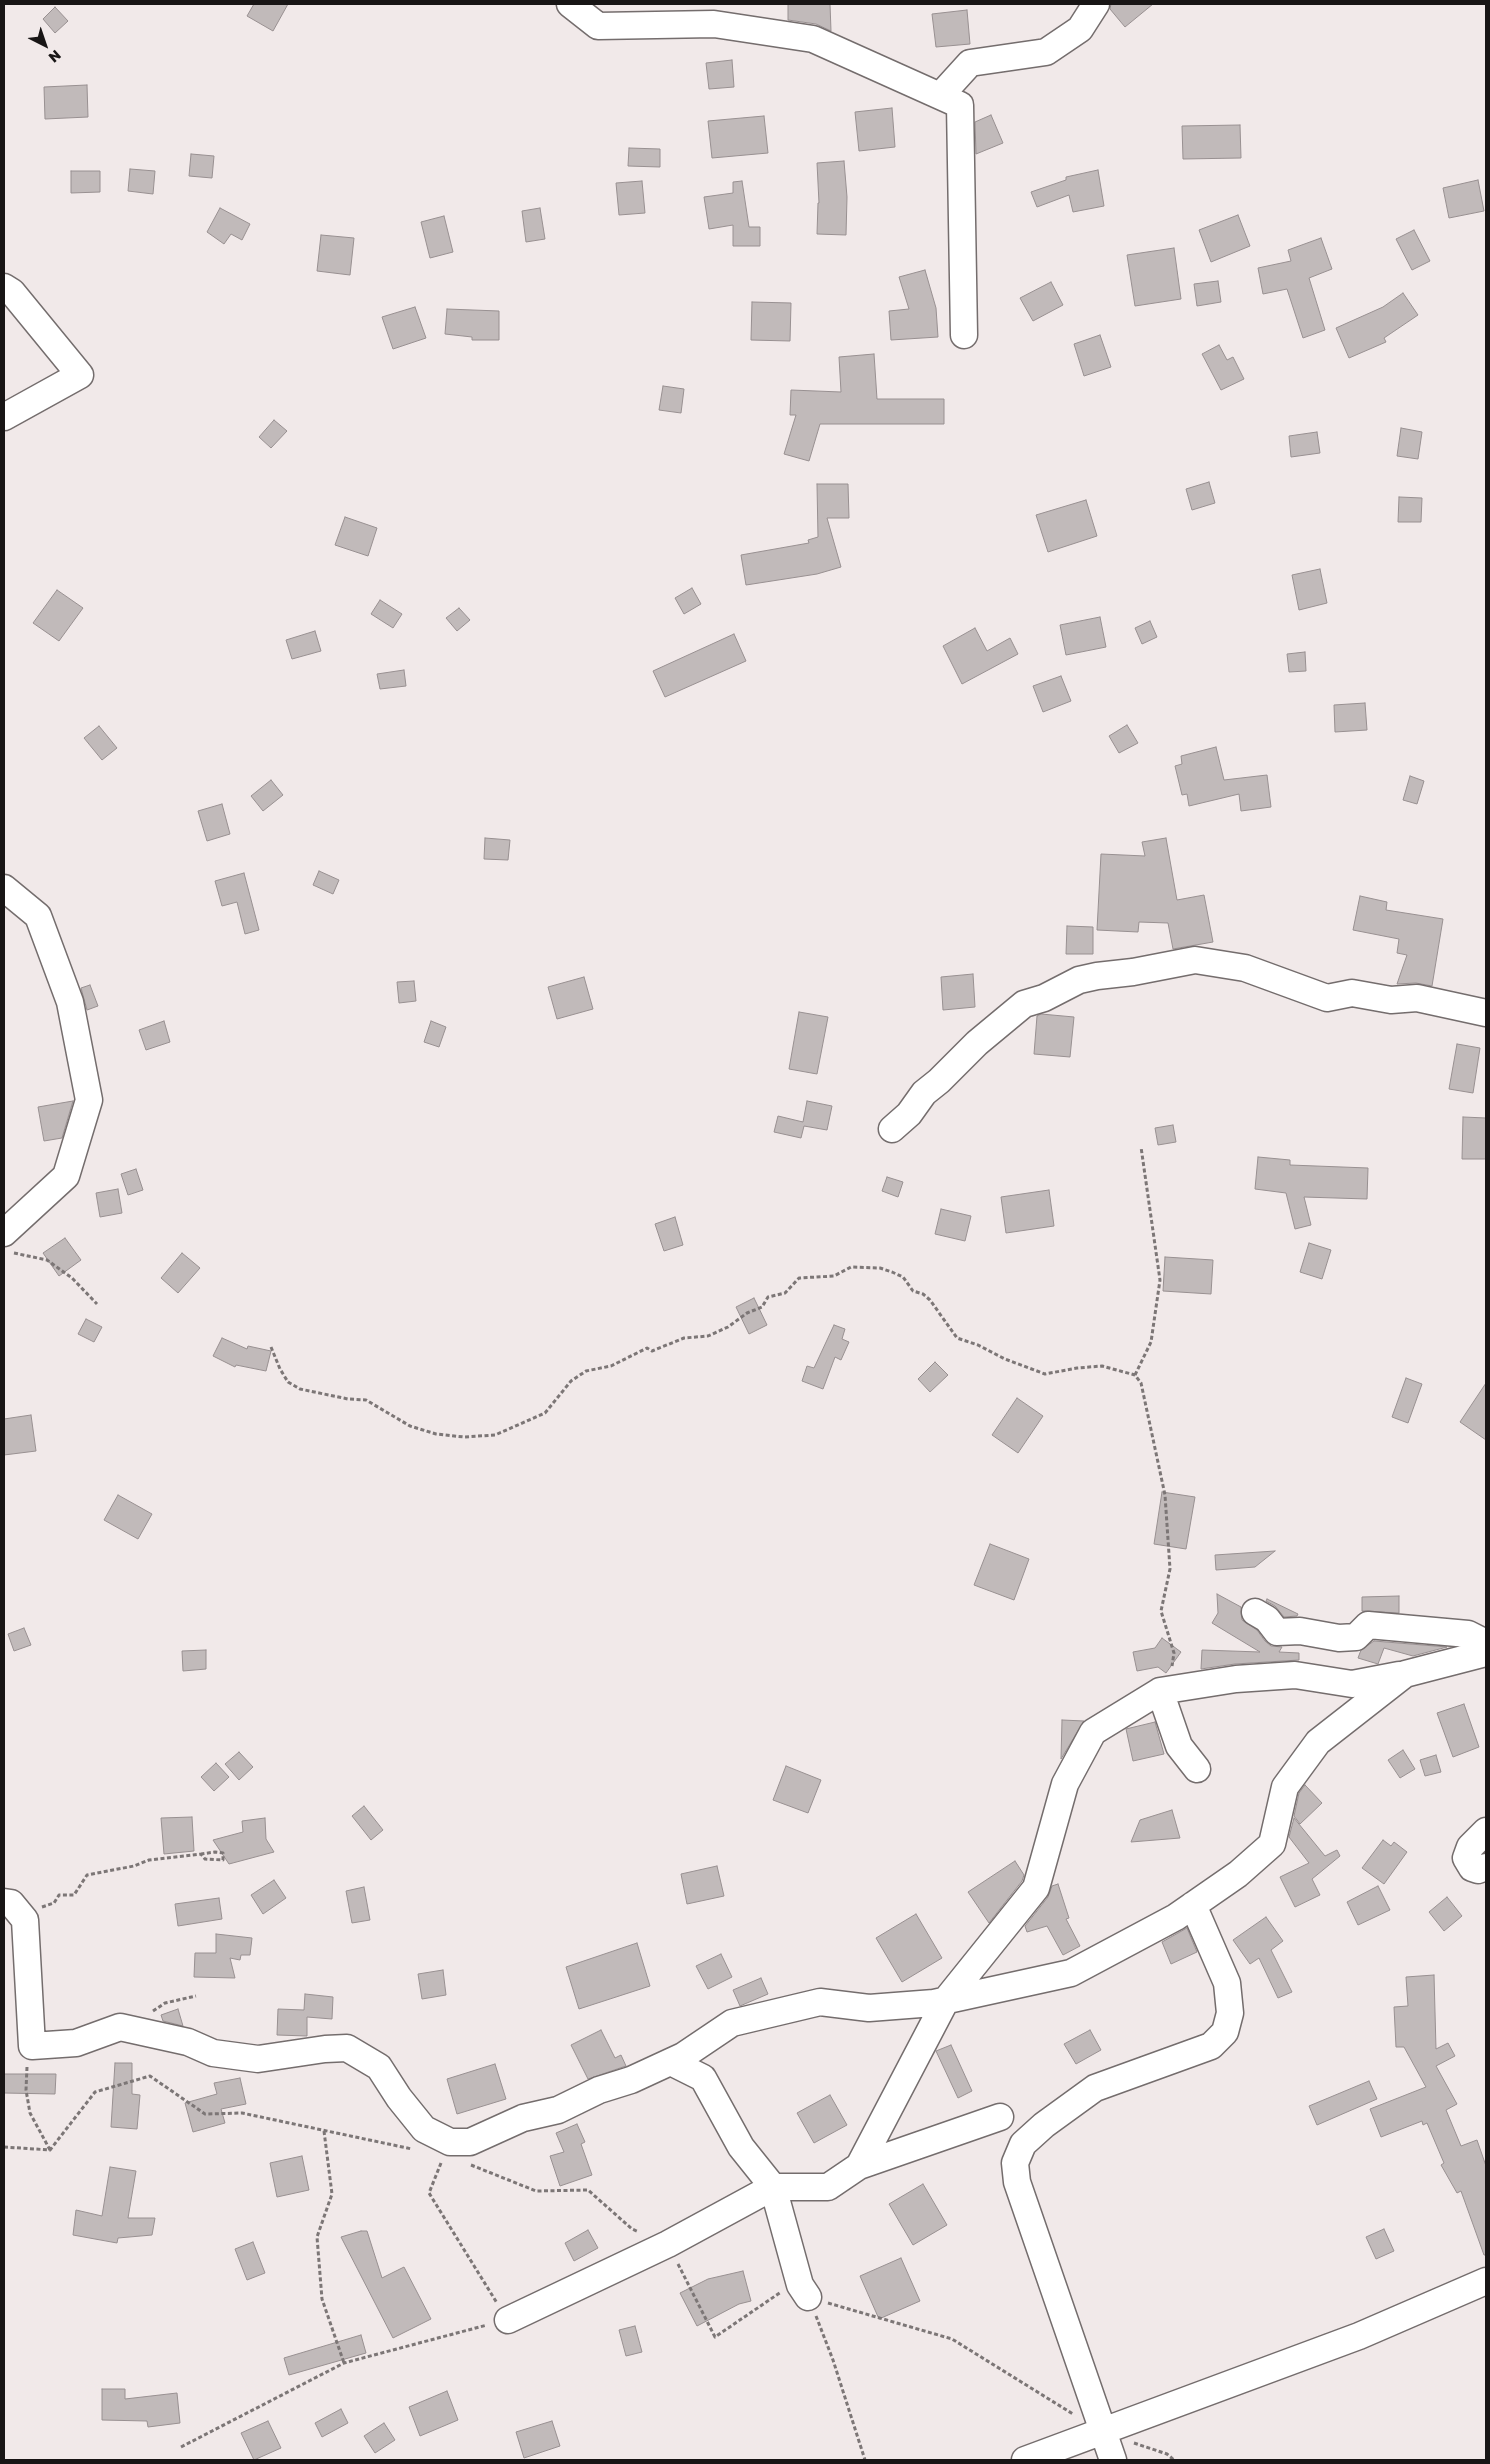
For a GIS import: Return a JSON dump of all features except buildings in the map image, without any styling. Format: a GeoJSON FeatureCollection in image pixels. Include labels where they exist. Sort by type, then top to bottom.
{"type":"FeatureCollection","features":[{"type":"Feature","properties":{"kind":"street"},"geometry":{"type":"LineString","coordinates":[[570,4],[598,26],[714,24],[813,39],[960,105],[964,335]]}},
{"type":"Feature","properties":{"kind":"street"},"geometry":{"type":"LineString","coordinates":[[940,96],[970,62],[1046,52],[1080,29],[1096,4]]}},
{"type":"Feature","properties":{"kind":"street"},"geometry":{"type":"LineString","coordinates":[[4,287],[12,292],[80,375],[4,417]]}},
{"type":"Feature","properties":{"kind":"street"},"geometry":{"type":"LineString","coordinates":[[4,888],[38,916],[70,1002],[89,1100],[66,1176],[8,1243]]}},
{"type":"Feature","properties":{"kind":"street"},"geometry":{"type":"LineString","coordinates":[[892,1129],[909,1114],[924,1093],[950,1071],[977,1043],[1024,1004],[1044,998],[1079,980],[1097,976],[1133,972],[1195,960],[1244,968],[1327,998],[1352,993],[1391,1000],[1417,998],[1486,1013]]}},
{"type":"Feature","properties":{"kind":"street"},"geometry":{"type":"LineString","coordinates":[[1255,1612],[1268,1618],[1277,1632],[1300,1631],[1339,1638],[1356,1637],[1368,1625],[1468,1634],[1486,1642]]}},
{"type":"Feature","properties":{"kind":"street"},"geometry":{"type":"LineString","coordinates":[[859,2166],[946,2000],[1036,1888],[1065,1784],[1093,1732],[1164,1690],[1236,1678],[1295,1674],[1352,1684],[1405,1674],[1486,1653]]}},
{"type":"Feature","properties":{"kind":"street"},"geometry":{"type":"LineString","coordinates":[[7,1903],[25,1920],[32,2046],[76,2043],[120,2027],[188,2042],[213,2053],[258,2059],[325,2049],[347,2048],[379,2067],[399,2098],[424,2129],[456,2152],[470,2142],[523,2118],[558,2110],[599,2090],[631,2080],[671,2062],[732,2023],[820,2002],[869,2008],[946,2000],[1072,1973],[1176,1917],[1238,1874],[1272,1844],[1285,1787],[1318,1742],[1405,1674]]}},
{"type":"Feature","properties":{"kind":"street"},"geometry":{"type":"LineString","coordinates":[[1164,1690],[1179,1746],[1197,1769]]}},
{"type":"Feature","properties":{"kind":"street"},"geometry":{"type":"LineString","coordinates":[[1486,1831],[1470,1847],[1466,1858],[1472,1868],[1478,1870],[1486,1867]]}},
{"type":"Feature","properties":{"kind":"street"},"geometry":{"type":"LineString","coordinates":[[1113,2460],[1017,2182],[1016,2163],[1023,2144],[1044,2124],[1095,2088],[1210,2046],[1225,2032],[1230,2013],[1227,1983],[1193,1905]]}},
{"type":"Feature","properties":{"kind":"street"},"geometry":{"type":"LineString","coordinates":[[671,2062],[703,2078],[741,2147],[773,2187],[804,2291]]}},
{"type":"Feature","properties":{"kind":"street"},"geometry":{"type":"LineString","coordinates":[[508,2320],[668,2244],[773,2187],[828,2187],[859,2166],[1000,2117]]}},
{"type":"Feature","properties":{"kind":"street"},"geometry":{"type":"LineString","coordinates":[[1025,2460],[1359,2336],[1486,2281]]}},
{"type":"Feature","properties":{"kind":"path"},"geometry":{"type":"LineString","coordinates":[[1135,1375],[1151,1342],[1160,1280],[1141,1147]]}},
{"type":"Feature","properties":{"kind":"path"},"geometry":{"type":"LineString","coordinates":[[8,1243],[25,1254],[47,1260],[72,1278],[97,1304]]}},
{"type":"Feature","properties":{"kind":"path"},"geometry":{"type":"LineString","coordinates":[[271,1347],[280,1369],[288,1382],[300,1389],[348,1399],[366,1400],[410,1426],[436,1434],[464,1437],[495,1435],[545,1413],[571,1381],[586,1371],[611,1366],[647,1348],[652,1351],[684,1338],[708,1336],[728,1326],[747,1313],[762,1307],[768,1297],[785,1293],[799,1278],[834,1276],[851,1267],[880,1268],[903,1277],[913,1291],[924,1294],[957,1338],[978,1345],[1025,1368],[1045,1374],[1102,1366],[1135,1375],[1141,1383],[1165,1495],[1170,1569],[1161,1611],[1174,1654],[1164,1690]]}},
{"type":"Feature","properties":{"kind":"path"},"geometry":{"type":"LineString","coordinates":[[7,1903],[24,1912],[54,1904],[59,1895],[74,1894],[87,1875],[134,1866],[149,1860],[215,1852],[223,1853],[223,1860],[205,1859],[201,1854]]}},
{"type":"Feature","properties":{"kind":"path"},"geometry":{"type":"LineString","coordinates":[[32,2046],[26,2070],[26,2090],[30,2113],[50,2150]]}},
{"type":"Feature","properties":{"kind":"path"},"geometry":{"type":"LineString","coordinates":[[50,2150],[95,2092],[150,2076],[205,2114],[242,2113],[416,2150]]}},
{"type":"Feature","properties":{"kind":"path"},"geometry":{"type":"LineString","coordinates":[[324,2131],[332,2194],[317,2237],[322,2299],[344,2363]]}},
{"type":"Feature","properties":{"kind":"path"},"geometry":{"type":"LineString","coordinates":[[4,2147],[50,2150]]}},
{"type":"Feature","properties":{"kind":"path"},"geometry":{"type":"LineString","coordinates":[[181,2447],[344,2363],[508,2320],[429,2192],[456,2152],[536,2191],[588,2190],[632,2229],[668,2244],[715,2337],[777,2293],[804,2291],[952,2339],[1102,2432],[1167,2454],[1174,2460]]}},
{"type":"Feature","properties":{"kind":"path"},"geometry":{"type":"LineString","coordinates":[[804,2291],[834,2360],[865,2460]]}}]}
